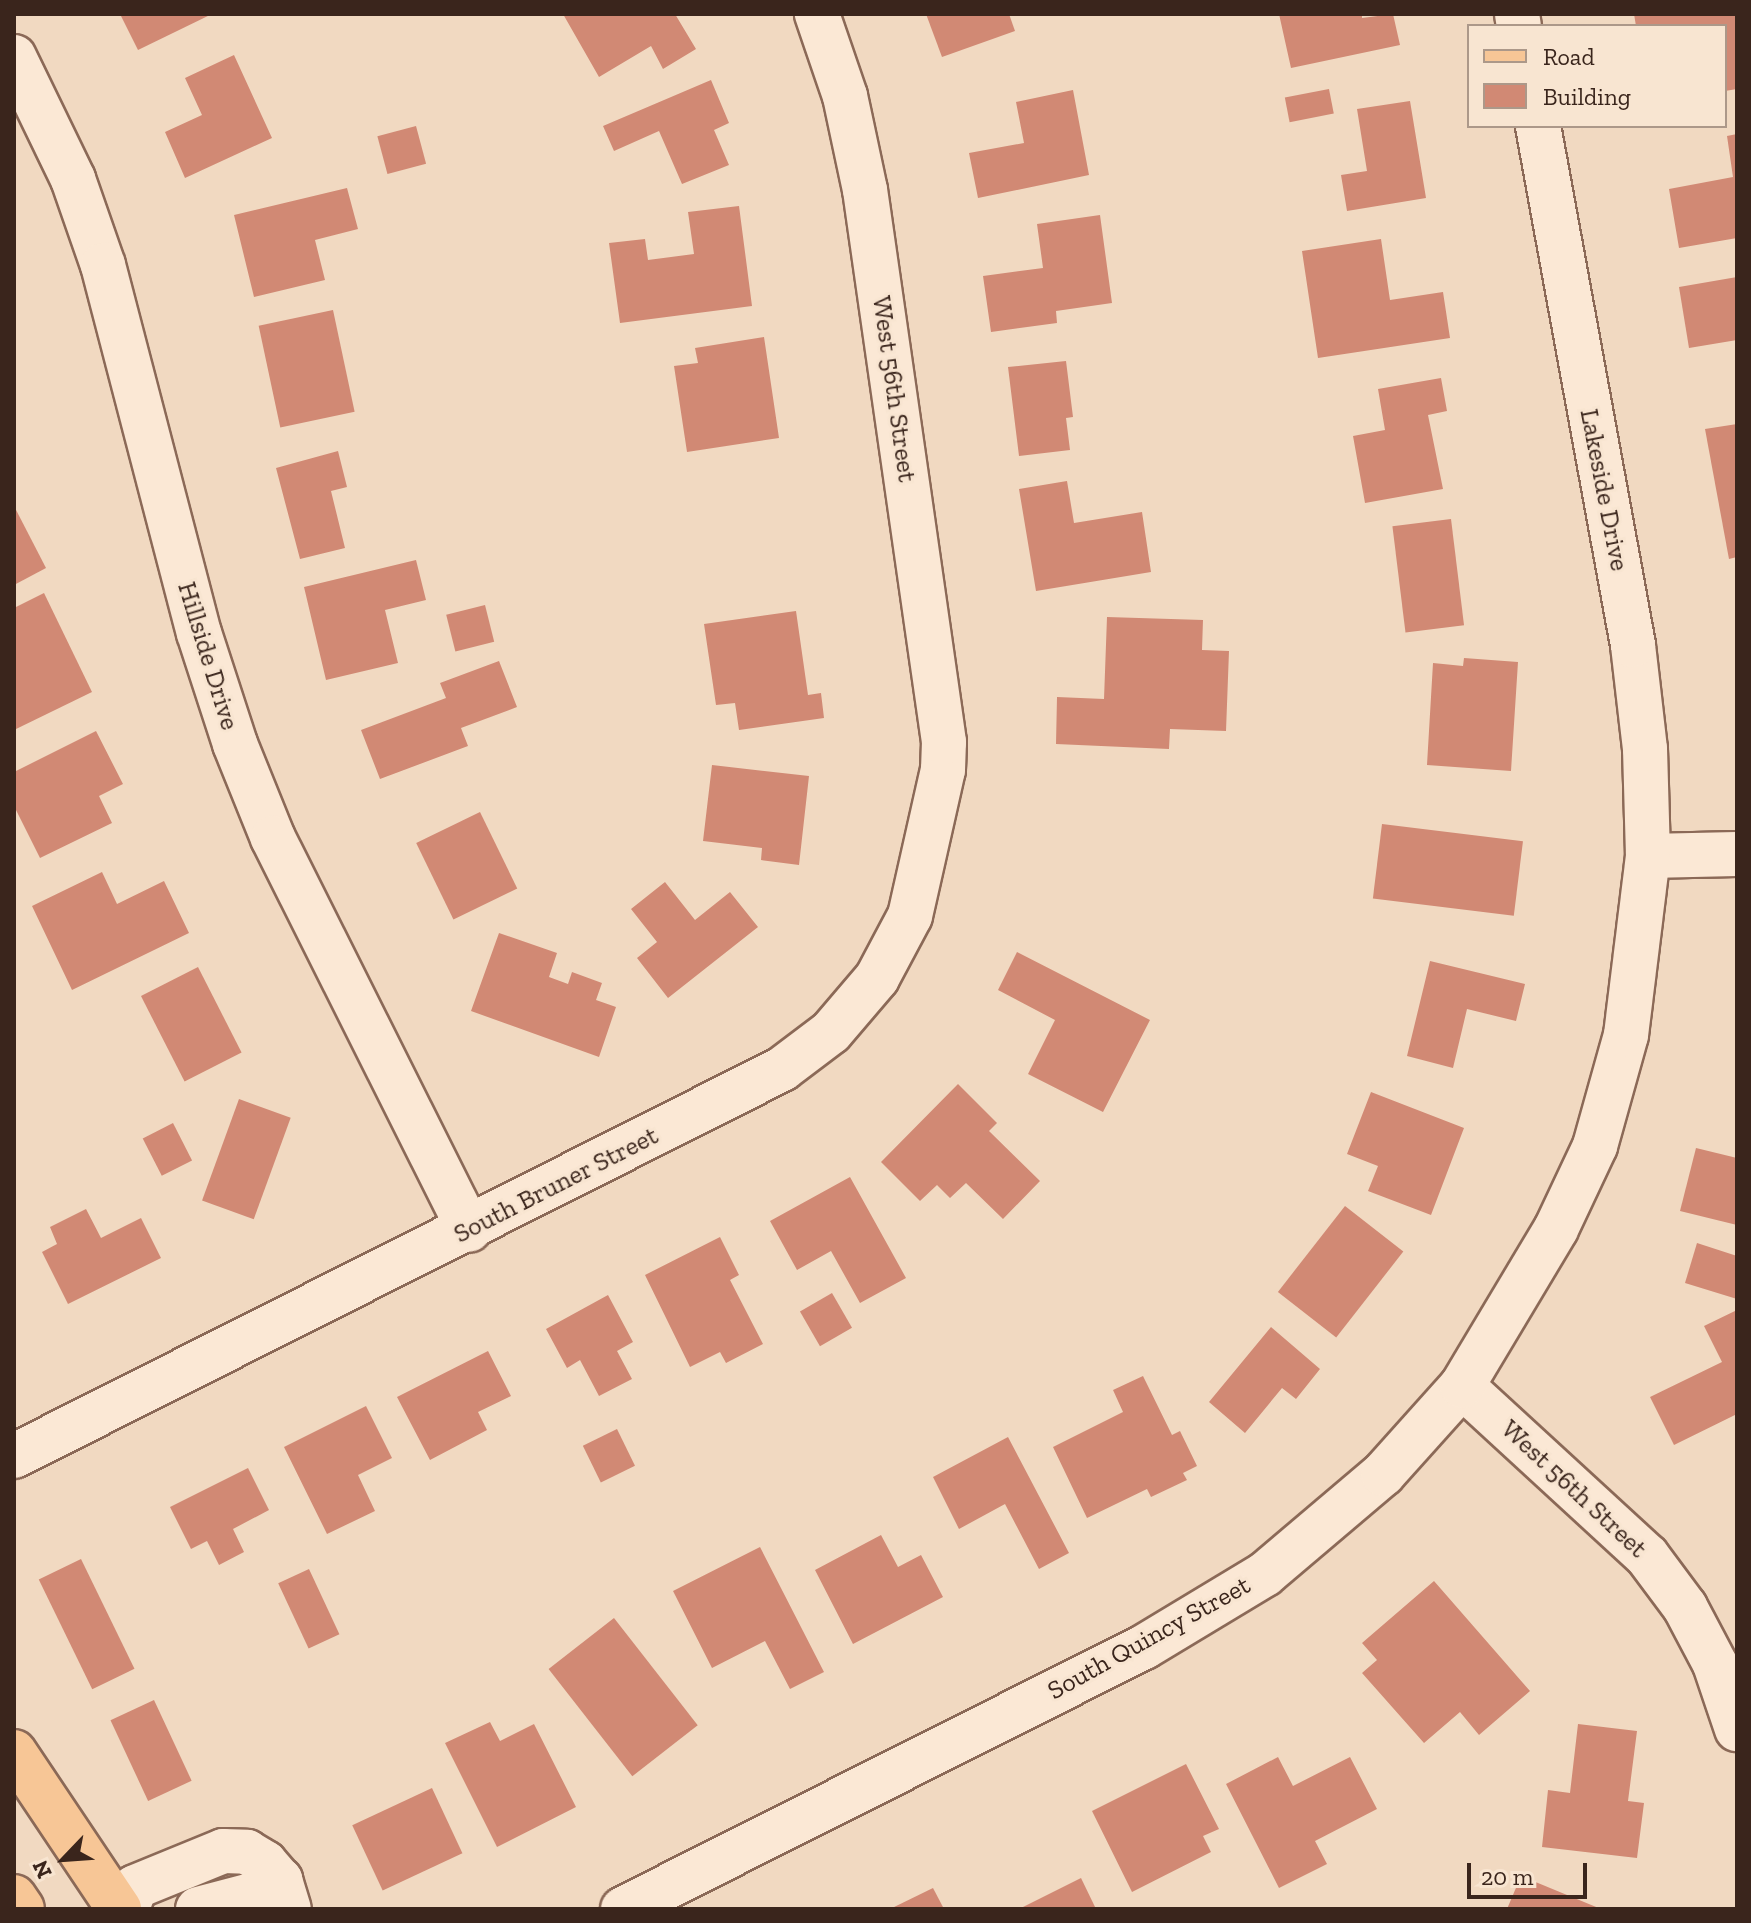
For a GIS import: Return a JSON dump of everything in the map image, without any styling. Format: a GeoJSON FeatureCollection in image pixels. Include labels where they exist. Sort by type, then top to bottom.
{"type":"FeatureCollection","features":[{"type":"Feature","properties":{"kind":"main road"},"geometry":{"type":"LineString","coordinates":[[14,1752],[119,1909]]}},
{"type":"Feature","properties":{"kind":"main road"},"geometry":{"type":"LineString","coordinates":[[14,1897],[22,1909]]}},
{"type":"Feature","properties":{"kind":"street","name":"West 56th Street"},"geometry":{"type":"LineString","coordinates":[[817,14],[845,96],[865,190],[940,700],[943,770]]}},
{"type":"Feature","properties":{"kind":"street","name":"Hillside Drive"},"geometry":{"type":"LineString","coordinates":[[14,57],[73,179],[103,265],[199,633],[235,744],[273,838],[469,1230]]}},
{"type":"Feature","properties":{"kind":"street","name":"Lakeside Drive"},"geometry":{"type":"LineString","coordinates":[[1538,128],[1633,645],[1645,749],[1648,856]]}},
{"type":"Feature","properties":{"kind":"street","name":"South Bruner Street"},"geometry":{"type":"LineString","coordinates":[[14,1456],[469,1230],[782,1069],[831,1032],[877,978],[910,916],[943,770]]}},
{"type":"Feature","properties":{"kind":"street"},"geometry":{"type":"LineString","coordinates":[[1648,856],[1737,854]]}},
{"type":"Feature","properties":{"kind":"street","name":"South Quincy Street"},"geometry":{"type":"LineString","coordinates":[[623,1909],[1196,1619],[1325,1527],[1383,1474],[1462,1386],[1556,1229],[1595,1146],[1633,1000],[1648,856]]}},
{"type":"Feature","properties":{"kind":"street","name":"West 56th Street"},"geometry":{"type":"LineString","coordinates":[[1462,1386],[1647,1556],[1685,1607],[1715,1664],[1737,1729]]}},
{"type":"Feature","properties":{"kind":"street"},"geometry":{"type":"LineString","coordinates":[[127,1909],[135,1887],[223,1851],[247,1852],[284,1895]]}},
{"type":"Feature","properties":{"kind":"street"},"geometry":{"type":"LineString","coordinates":[[198,1909],[251,1895],[284,1895]]}},
{"type":"Feature","properties":{"kind":"building"},"geometry":{"type":"Polygon","coordinates":[[[120,14],[212,14],[138,50],[120,14]]]}},
{"type":"Feature","properties":{"kind":"building"},"geometry":{"type":"Polygon","coordinates":[[[563,14],[675,14],[696,49],[663,69],[651,46],[599,77],[563,14]]]}},
{"type":"Feature","properties":{"kind":"building"},"geometry":{"type":"Polygon","coordinates":[[[926,14],[1009,14],[1015,31],[942,57],[926,14]]]}},
{"type":"Feature","properties":{"kind":"building"},"geometry":{"type":"Polygon","coordinates":[[[1279,14],[1362,14],[1362,18],[1393,14],[1400,45],[1291,68],[1279,14]]]}},
{"type":"Feature","properties":{"kind":"building"},"geometry":{"type":"Polygon","coordinates":[[[1634,14],[1737,14],[1737,89],[1727,91],[1727,24],[1636,24],[1634,14]]]}},
{"type":"Feature","properties":{"kind":"building"},"geometry":{"type":"Polygon","coordinates":[[[234,55],[272,138],[185,178],[165,132],[202,115],[185,78],[234,55]]]}},
{"type":"Feature","properties":{"kind":"building"},"geometry":{"type":"Polygon","coordinates":[[[711,80],[729,123],[714,130],[729,165],[682,184],[659,131],[614,151],[603,126],[711,80]]]}},
{"type":"Feature","properties":{"kind":"building"},"geometry":{"type":"Polygon","coordinates":[[[1329,89],[1334,114],[1290,122],[1285,98],[1329,89]]]}},
{"type":"Feature","properties":{"kind":"building"},"geometry":{"type":"Polygon","coordinates":[[[1073,90],[1089,175],[978,198],[969,153],[1024,143],[1016,102],[1073,90]]]}},
{"type":"Feature","properties":{"kind":"building"},"geometry":{"type":"Polygon","coordinates":[[[1410,101],[1426,198],[1347,211],[1341,175],[1367,171],[1357,109],[1410,101]]]}},
{"type":"Feature","properties":{"kind":"building"},"geometry":{"type":"Polygon","coordinates":[[[416,126],[426,164],[387,174],[377,136],[416,126]]]}},
{"type":"Feature","properties":{"kind":"building"},"geometry":{"type":"Polygon","coordinates":[[[1737,134],[1737,238],[1679,248],[1669,189],[1733,177],[1727,136],[1737,134]]]}},
{"type":"Feature","properties":{"kind":"building"},"geometry":{"type":"Polygon","coordinates":[[[347,188],[358,229],[315,240],[325,280],[254,297],[234,215],[347,188]]]}},
{"type":"Feature","properties":{"kind":"building"},"geometry":{"type":"Polygon","coordinates":[[[739,206],[752,306],[620,323],[609,243],[645,239],[648,260],[694,254],[688,212],[739,206]]]}},
{"type":"Feature","properties":{"kind":"building"},"geometry":{"type":"Polygon","coordinates":[[[1100,215],[1112,303],[1056,311],[1057,323],[991,332],[983,276],[1043,268],[1037,224],[1100,215]]]}},
{"type":"Feature","properties":{"kind":"building"},"geometry":{"type":"Polygon","coordinates":[[[1381,239],[1390,300],[1443,292],[1450,338],[1318,358],[1302,251],[1381,239]]]}},
{"type":"Feature","properties":{"kind":"building"},"geometry":{"type":"Polygon","coordinates":[[[1737,277],[1737,340],[1689,348],[1679,287],[1737,277]]]}},
{"type":"Feature","properties":{"kind":"building"},"geometry":{"type":"Polygon","coordinates":[[[333,310],[355,412],[280,428],[259,326],[333,310]]]}},
{"type":"Feature","properties":{"kind":"building"},"geometry":{"type":"Polygon","coordinates":[[[764,337],[779,438],[687,452],[674,366],[698,363],[695,348],[764,337]]]}},
{"type":"Feature","properties":{"kind":"building"},"geometry":{"type":"Polygon","coordinates":[[[1066,361],[1073,417],[1066,418],[1070,450],[1019,456],[1008,367],[1066,361]]]}},
{"type":"Feature","properties":{"kind":"building"},"geometry":{"type":"Polygon","coordinates":[[[1441,378],[1447,411],[1428,415],[1443,489],[1365,503],[1353,436],[1385,430],[1378,389],[1441,378]]]}},
{"type":"Feature","properties":{"kind":"building"},"geometry":{"type":"Polygon","coordinates":[[[1737,424],[1737,557],[1729,559],[1705,429],[1737,424]]]}},
{"type":"Feature","properties":{"kind":"building"},"geometry":{"type":"Polygon","coordinates":[[[338,451],[347,487],[331,491],[345,548],[300,559],[276,468],[338,451]]]}},
{"type":"Feature","properties":{"kind":"building"},"geometry":{"type":"Polygon","coordinates":[[[1067,481],[1074,523],[1142,512],[1151,572],[1036,591],[1019,489],[1067,481]]]}},
{"type":"Feature","properties":{"kind":"building"},"geometry":{"type":"Polygon","coordinates":[[[14,506],[46,568],[14,585],[14,506]]]}},
{"type":"Feature","properties":{"kind":"building"},"geometry":{"type":"Polygon","coordinates":[[[1451,519],[1464,625],[1405,632],[1392,526],[1451,519]]]}},
{"type":"Feature","properties":{"kind":"building"},"geometry":{"type":"Polygon","coordinates":[[[416,560],[426,600],[385,610],[398,663],[326,680],[304,587],[416,560]]]}},
{"type":"Feature","properties":{"kind":"building"},"geometry":{"type":"Polygon","coordinates":[[[44,593],[92,692],[14,730],[14,608],[44,593]]]}},
{"type":"Feature","properties":{"kind":"building"},"geometry":{"type":"Polygon","coordinates":[[[485,605],[494,642],[455,652],[446,615],[485,605]]]}},
{"type":"Feature","properties":{"kind":"building"},"geometry":{"type":"Polygon","coordinates":[[[796,611],[808,695],[821,693],[824,718],[739,730],[735,703],[716,705],[704,624],[796,611]]]}},
{"type":"Feature","properties":{"kind":"building"},"geometry":{"type":"Polygon","coordinates":[[[1107,617],[1203,620],[1202,650],[1229,651],[1226,731],[1170,729],[1169,749],[1056,744],[1057,697],[1104,699],[1107,617]]]}},
{"type":"Feature","properties":{"kind":"building"},"geometry":{"type":"Polygon","coordinates":[[[1464,658],[1518,662],[1511,771],[1427,765],[1433,663],[1463,666],[1464,658]]]}},
{"type":"Feature","properties":{"kind":"building"},"geometry":{"type":"Polygon","coordinates":[[[499,661],[517,707],[461,728],[468,746],[380,779],[361,730],[446,698],[440,683],[499,661]]]}},
{"type":"Feature","properties":{"kind":"building"},"geometry":{"type":"Polygon","coordinates":[[[96,731],[123,784],[99,796],[112,823],[40,858],[14,806],[14,772],[96,731]]]}},
{"type":"Feature","properties":{"kind":"building"},"geometry":{"type":"Polygon","coordinates":[[[712,765],[809,776],[799,865],[761,860],[762,848],[703,841],[712,765]]]}},
{"type":"Feature","properties":{"kind":"building"},"geometry":{"type":"Polygon","coordinates":[[[480,812],[517,888],[453,920],[416,843],[480,812]]]}},
{"type":"Feature","properties":{"kind":"building"},"geometry":{"type":"Polygon","coordinates":[[[1382,824],[1523,841],[1514,916],[1373,898],[1382,824]]]}},
{"type":"Feature","properties":{"kind":"building"},"geometry":{"type":"Polygon","coordinates":[[[102,872],[117,904],[164,881],[189,933],[72,990],[32,906],[102,872]]]}},
{"type":"Feature","properties":{"kind":"building"},"geometry":{"type":"Polygon","coordinates":[[[665,882],[695,920],[730,892],[758,927],[668,998],[637,958],[657,942],[631,909],[665,882]]]}},
{"type":"Feature","properties":{"kind":"building"},"geometry":{"type":"Polygon","coordinates":[[[499,933],[557,953],[549,977],[568,984],[572,972],[602,983],[596,1000],[616,1007],[599,1057],[471,1011],[499,933]]]}},
{"type":"Feature","properties":{"kind":"building"},"geometry":{"type":"Polygon","coordinates":[[[1017,952],[1150,1020],[1103,1112],[1028,1074],[1055,1020],[998,990],[1017,952]]]}},
{"type":"Feature","properties":{"kind":"building"},"geometry":{"type":"Polygon","coordinates":[[[1430,961],[1525,984],[1516,1021],[1467,1009],[1453,1068],[1407,1056],[1430,961]]]}},
{"type":"Feature","properties":{"kind":"building"},"geometry":{"type":"Polygon","coordinates":[[[198,967],[242,1053],[185,1082],[141,996],[198,967]]]}},
{"type":"Feature","properties":{"kind":"building"},"geometry":{"type":"Polygon","coordinates":[[[958,1084],[997,1123],[989,1131],[1040,1181],[1003,1219],[966,1183],[950,1198],[937,1185],[920,1201],[881,1162],[958,1084]]]}},
{"type":"Feature","properties":{"kind":"building"},"geometry":{"type":"Polygon","coordinates":[[[1371,1092],[1464,1128],[1431,1215],[1368,1191],[1378,1166],[1347,1154],[1371,1092]]]}},
{"type":"Feature","properties":{"kind":"building"},"geometry":{"type":"Polygon","coordinates":[[[239,1099],[291,1118],[254,1219],[202,1200],[239,1099]]]}},
{"type":"Feature","properties":{"kind":"building"},"geometry":{"type":"Polygon","coordinates":[[[173,1123],[192,1160],[162,1176],[143,1138],[173,1123]]]}},
{"type":"Feature","properties":{"kind":"building"},"geometry":{"type":"Polygon","coordinates":[[[1696,1148],[1737,1158],[1737,1225],[1680,1211],[1696,1148]]]}},
{"type":"Feature","properties":{"kind":"building"},"geometry":{"type":"Polygon","coordinates":[[[850,1177],[906,1278],[860,1303],[831,1251],[797,1270],[770,1221],[850,1177]]]}},
{"type":"Feature","properties":{"kind":"building"},"geometry":{"type":"Polygon","coordinates":[[[1345,1206],[1403,1252],[1336,1337],[1278,1292],[1345,1206]]]}},
{"type":"Feature","properties":{"kind":"building"},"geometry":{"type":"Polygon","coordinates":[[[86,1209],[101,1238],[141,1218],[161,1258],[68,1304],[42,1252],[57,1244],[50,1227],[86,1209]]]}},
{"type":"Feature","properties":{"kind":"building"},"geometry":{"type":"Polygon","coordinates":[[[720,1237],[739,1275],[730,1280],[763,1344],[726,1363],[720,1352],[690,1367],[645,1275],[720,1237]]]}},
{"type":"Feature","properties":{"kind":"building"},"geometry":{"type":"Polygon","coordinates":[[[1697,1243],[1737,1256],[1737,1299],[1685,1283],[1697,1243]]]}},
{"type":"Feature","properties":{"kind":"building"},"geometry":{"type":"Polygon","coordinates":[[[832,1293],[852,1328],[820,1346],[800,1312],[832,1293]]]}},
{"type":"Feature","properties":{"kind":"building"},"geometry":{"type":"Polygon","coordinates":[[[608,1295],[633,1342],[617,1351],[632,1379],[599,1396],[580,1360],[567,1368],[546,1329],[608,1295]]]}},
{"type":"Feature","properties":{"kind":"building"},"geometry":{"type":"Polygon","coordinates":[[[1737,1310],[1737,1414],[1674,1445],[1650,1397],[1722,1362],[1704,1326],[1737,1310]]]}},
{"type":"Feature","properties":{"kind":"building"},"geometry":{"type":"Polygon","coordinates":[[[1271,1327],[1320,1369],[1296,1399],[1282,1388],[1245,1433],[1209,1402],[1271,1327]]]}},
{"type":"Feature","properties":{"kind":"building"},"geometry":{"type":"Polygon","coordinates":[[[488,1351],[511,1396],[478,1412],[487,1430],[430,1460],[397,1397],[488,1351]]]}},
{"type":"Feature","properties":{"kind":"building"},"geometry":{"type":"Polygon","coordinates":[[[1143,1376],[1172,1435],[1180,1431],[1197,1466],[1183,1473],[1187,1480],[1151,1497],[1147,1489],[1087,1518],[1053,1447],[1123,1412],[1113,1390],[1143,1376]]]}},
{"type":"Feature","properties":{"kind":"building"},"geometry":{"type":"Polygon","coordinates":[[[366,1406],[392,1458],[358,1475],[375,1511],[327,1534],[284,1447],[366,1406]]]}},
{"type":"Feature","properties":{"kind":"building"},"geometry":{"type":"Polygon","coordinates":[[[617,1429],[635,1466],[601,1483],[583,1446],[617,1429]]]}},
{"type":"Feature","properties":{"kind":"building"},"geometry":{"type":"Polygon","coordinates":[[[1008,1437],[1069,1553],[1039,1569],[1005,1504],[959,1529],[933,1477],[1008,1437]]]}},
{"type":"Feature","properties":{"kind":"building"},"geometry":{"type":"Polygon","coordinates":[[[248,1468],[269,1510],[233,1529],[244,1552],[219,1565],[207,1541],[191,1549],[170,1507],[248,1468]]]}},
{"type":"Feature","properties":{"kind":"building"},"geometry":{"type":"Polygon","coordinates":[[[881,1535],[898,1567],[921,1555],[943,1597],[853,1644],[815,1570],[881,1535]]]}},
{"type":"Feature","properties":{"kind":"building"},"geometry":{"type":"Polygon","coordinates":[[[760,1547],[824,1672],[790,1689],[765,1641],[712,1668],[673,1591],[760,1547]]]}},
{"type":"Feature","properties":{"kind":"building"},"geometry":{"type":"Polygon","coordinates":[[[81,1559],[134,1669],[92,1689],[39,1580],[81,1559]]]}},
{"type":"Feature","properties":{"kind":"building"},"geometry":{"type":"Polygon","coordinates":[[[309,1569],[339,1634],[309,1649],[278,1583],[309,1569]]]}},
{"type":"Feature","properties":{"kind":"building"},"geometry":{"type":"Polygon","coordinates":[[[1434,1581],[1530,1691],[1479,1735],[1460,1712],[1424,1743],[1362,1673],[1377,1660],[1362,1643],[1434,1581]]]}},
{"type":"Feature","properties":{"kind":"building"},"geometry":{"type":"Polygon","coordinates":[[[614,1618],[698,1725],[632,1776],[549,1669],[614,1618]]]}},
{"type":"Feature","properties":{"kind":"building"},"geometry":{"type":"Polygon","coordinates":[[[154,1700],[192,1781],[148,1801],[110,1720],[154,1700]]]}},
{"type":"Feature","properties":{"kind":"building"},"geometry":{"type":"Polygon","coordinates":[[[490,1722],[500,1741],[534,1724],[576,1807],[497,1847],[445,1743],[490,1722]]]}},
{"type":"Feature","properties":{"kind":"building"},"geometry":{"type":"Polygon","coordinates":[[[1578,1724],[1637,1731],[1628,1801],[1644,1803],[1637,1858],[1542,1847],[1548,1790],[1570,1793],[1578,1724]]]}},
{"type":"Feature","properties":{"kind":"building"},"geometry":{"type":"Polygon","coordinates":[[[1278,1757],[1293,1786],[1350,1757],[1377,1809],[1315,1841],[1327,1864],[1279,1888],[1226,1784],[1278,1757]]]}},
{"type":"Feature","properties":{"kind":"building"},"geometry":{"type":"Polygon","coordinates":[[[1186,1764],[1219,1829],[1203,1836],[1211,1852],[1132,1892],[1092,1811],[1186,1764]]]}},
{"type":"Feature","properties":{"kind":"building"},"geometry":{"type":"Polygon","coordinates":[[[432,1788],[462,1853],[383,1890],[352,1825],[432,1788]]]}},
{"type":"Feature","properties":{"kind":"building"},"geometry":{"type":"Polygon","coordinates":[[[1521,1876],[1601,1909],[1507,1909],[1521,1876]]]}},
{"type":"Feature","properties":{"kind":"building"},"geometry":{"type":"Polygon","coordinates":[[[1081,1878],[1096,1909],[1019,1909],[1081,1878]]]}},
{"type":"Feature","properties":{"kind":"building"},"geometry":{"type":"Polygon","coordinates":[[[933,1888],[944,1909],[890,1909],[933,1888]]]}}]}
